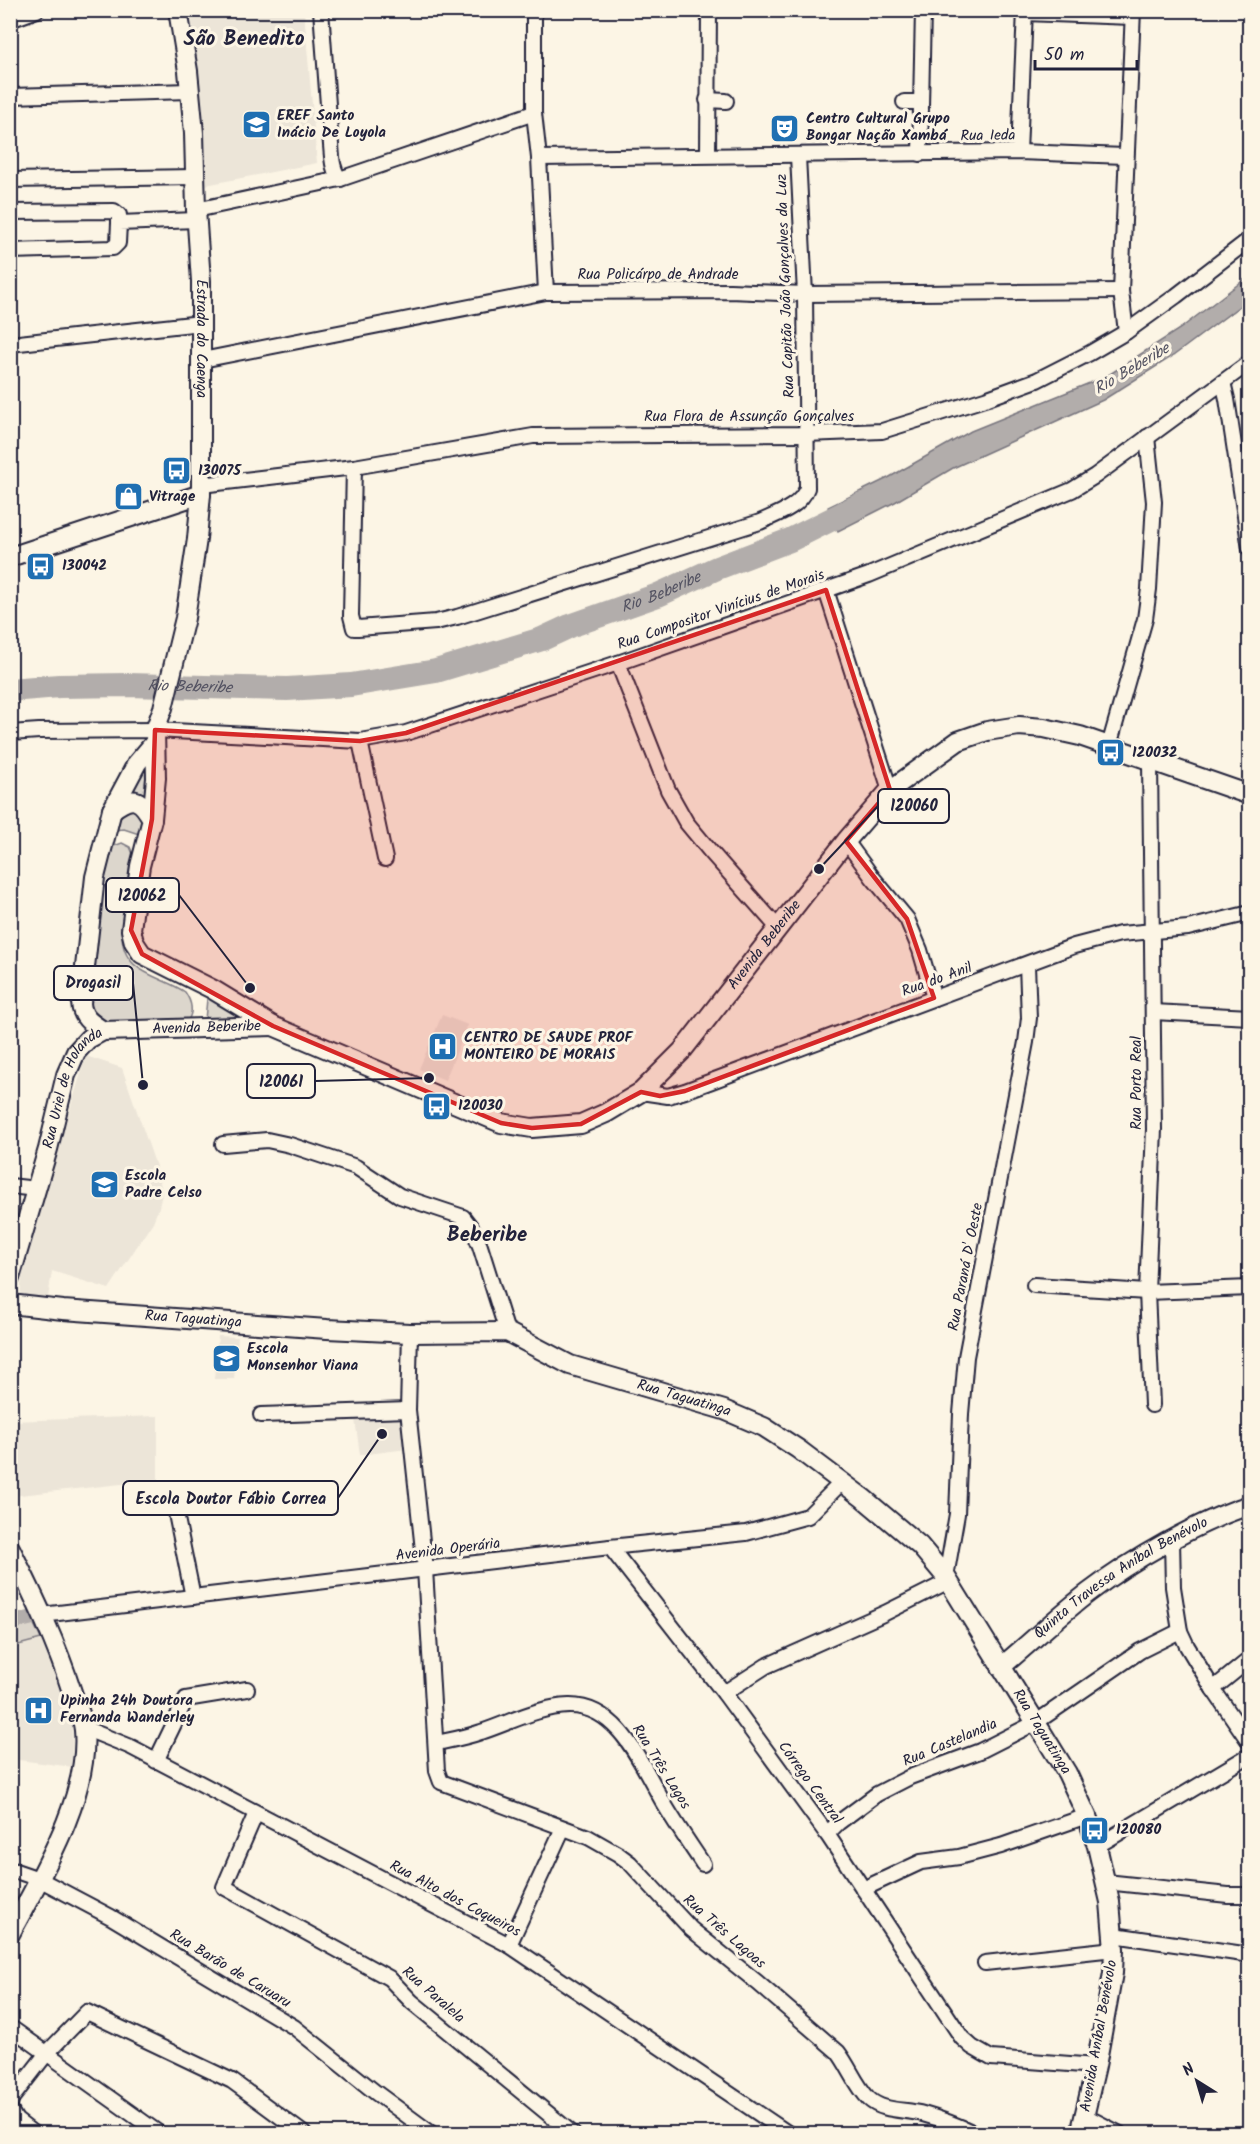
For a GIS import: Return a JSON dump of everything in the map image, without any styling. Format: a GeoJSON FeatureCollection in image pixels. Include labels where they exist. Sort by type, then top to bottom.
{"type":"FeatureCollection","features":[{"type":"Feature","properties":{"kind":"main road","name":"Estrada do Caenga"},"geometry":{"type":"LineString","coordinates":[[163,708],[185,618],[197,539],[201,489],[201,281],[190,92],[178,10]]}},
{"type":"Feature","properties":{"kind":"main road"},"geometry":{"type":"LineString","coordinates":[[10,557],[201,489]]}},
{"type":"Feature","properties":{"kind":"main road","name":"Rua Uriel de Holanda"},"geometry":{"type":"LineString","coordinates":[[142,954],[134,942],[132,930],[140,866],[152,819],[156,778],[155,737],[163,708]]}},
{"type":"Feature","properties":{"kind":"main road","name":"Avenida Beberibe"},"geometry":{"type":"LineString","coordinates":[[142,954],[212,989],[273,1026],[501,1123],[532,1128],[581,1124],[606,1113],[641,1092],[682,1051],[846,840],[890,790],[958,741],[987,731],[1018,726],[1044,728],[1080,736],[1250,795]]}},
{"type":"Feature","properties":{"kind":"main road","name":"Rua Uriel de Holanda"},"geometry":{"type":"LineString","coordinates":[[103,1031],[89,1023],[82,1012],[81,1003],[94,877],[112,810],[137,763],[155,737]]}},
{"type":"Feature","properties":{"kind":"main road"},"geometry":{"type":"LineString","coordinates":[[112,810],[129,800],[139,801],[145,806],[152,819]]}},
{"type":"Feature","properties":{"kind":"main road"},"geometry":{"type":"LineString","coordinates":[[196,1029],[211,1020],[216,1013],[218,1005],[212,989]]}},
{"type":"Feature","properties":{"kind":"main road","name":"Avenida Beberibe"},"geometry":{"type":"LineString","coordinates":[[103,1031],[273,1026]]}},
{"type":"Feature","properties":{"kind":"main road","name":"Rua Uriel de Holanda"},"geometry":{"type":"LineString","coordinates":[[10,1278],[66,1075],[76,1052],[88,1039],[103,1031]]}},
{"type":"Feature","properties":{"kind":"main road","name":"Rua Taguatinga"},"geometry":{"type":"LineString","coordinates":[[10,1304],[63,1310],[410,1333],[507,1332],[570,1365],[724,1410],[764,1427],[842,1482],[912,1539],[947,1579],[1067,1773],[1087,1816],[1097,1846],[1110,1902]]}},
{"type":"Feature","properties":{"kind":"main road","name":"Quinta Travessa Aníbal Benévolo"},"geometry":{"type":"LineString","coordinates":[[1001,1667],[1087,1594],[1117,1572],[1207,1522],[1250,1504]]}},
{"type":"Feature","properties":{"kind":"main road"},"geometry":{"type":"LineString","coordinates":[[10,1548],[15,1568],[42,1615],[64,1667],[84,1728],[80,1780],[72,1808],[10,1934]]}},
{"type":"Feature","properties":{"kind":"main road","name":"Avenida Aníbal Benévolo"},"geometry":{"type":"LineString","coordinates":[[1083,2125],[1113,1973],[1114,1942],[1110,1902]]}},
{"type":"Feature","properties":{"kind":"street"},"geometry":{"type":"LineString","coordinates":[[10,20],[37,10]]}},
{"type":"Feature","properties":{"kind":"street"},"geometry":{"type":"LineString","coordinates":[[332,10],[321,11],[332,156],[336,174],[340,179]]}},
{"type":"Feature","properties":{"kind":"street"},"geometry":{"type":"LineString","coordinates":[[534,10],[534,113],[539,158],[546,292]]}},
{"type":"Feature","properties":{"kind":"street"},"geometry":{"type":"LineString","coordinates":[[708,154],[709,10]]}},
{"type":"Feature","properties":{"kind":"street"},"geometry":{"type":"LineString","coordinates":[[920,154],[923,10]]}},
{"type":"Feature","properties":{"kind":"street"},"geometry":{"type":"LineString","coordinates":[[1019,152],[1025,12],[1132,14],[1121,291],[1126,332]]}},
{"type":"Feature","properties":{"kind":"street"},"geometry":{"type":"LineString","coordinates":[[10,96],[190,92]]}},
{"type":"Feature","properties":{"kind":"street"},"geometry":{"type":"LineString","coordinates":[[707,100],[726,101]]}},
{"type":"Feature","properties":{"kind":"street"},"geometry":{"type":"LineString","coordinates":[[904,102],[921,102]]}},
{"type":"Feature","properties":{"kind":"street"},"geometry":{"type":"LineString","coordinates":[[119,223],[196,215],[340,179],[534,113]]}},
{"type":"Feature","properties":{"kind":"street","name":"Rua Ieda"},"geometry":{"type":"LineString","coordinates":[[539,158],[708,154],[798,156],[1019,152],[1125,156]]}},
{"type":"Feature","properties":{"kind":"street","name":"Rua Capitão João Gonçalves da Luz"},"geometry":{"type":"LineString","coordinates":[[354,467],[351,616],[354,628],[436,622],[457,617],[760,522],[797,501],[804,496],[807,488],[805,294],[798,156]]}},
{"type":"Feature","properties":{"kind":"street"},"geometry":{"type":"LineString","coordinates":[[10,180],[195,177]]}},
{"type":"Feature","properties":{"kind":"street"},"geometry":{"type":"LineString","coordinates":[[10,212],[114,211],[119,215],[119,240],[116,247],[10,251]]}},
{"type":"Feature","properties":{"kind":"street","name":"Rua Flora de Assunção Gonçalves"},"geometry":{"type":"LineString","coordinates":[[201,489],[354,467],[533,436],[806,434],[882,431],[1037,380],[1090,354],[1126,332],[1250,239]]}},
{"type":"Feature","properties":{"kind":"street","name":"Rua Policárpo de Andrade"},"geometry":{"type":"LineString","coordinates":[[202,360],[546,292],[730,291],[805,294],[1121,291]]}},
{"type":"Feature","properties":{"kind":"street"},"geometry":{"type":"LineString","coordinates":[[10,344],[201,323]]}},
{"type":"Feature","properties":{"kind":"street","name":"Rua Compositor Vinícius de Morais"},"geometry":{"type":"LineString","coordinates":[[10,733],[39,730],[155,737],[360,741],[406,733],[618,663],[869,575],[1072,490],[1095,476],[1250,362]]}},
{"type":"Feature","properties":{"kind":"street"},"geometry":{"type":"LineString","coordinates":[[1223,382],[1250,549]]}},
{"type":"Feature","properties":{"kind":"street"},"geometry":{"type":"LineString","coordinates":[[1109,746],[1147,609],[1154,502],[1147,437]]}},
{"type":"Feature","properties":{"kind":"street"},"geometry":{"type":"LineString","coordinates":[[826,590],[890,790]]}},
{"type":"Feature","properties":{"kind":"street"},"geometry":{"type":"LineString","coordinates":[[618,663],[668,790],[686,822],[779,929]]}},
{"type":"Feature","properties":{"kind":"street"},"geometry":{"type":"LineString","coordinates":[[360,741],[385,860]]}},
{"type":"Feature","properties":{"kind":"street","name":"Rua Porto Real"},"geometry":{"type":"LineString","coordinates":[[1150,761],[1150,932],[1154,1130],[1147,1292],[1152,1405]]}},
{"type":"Feature","properties":{"kind":"street"},"geometry":{"type":"LineString","coordinates":[[846,840],[873,878],[907,919],[920,950],[934,998]]}},
{"type":"Feature","properties":{"kind":"street","name":"Rua do Anil"},"geometry":{"type":"LineString","coordinates":[[641,1092],[668,1096],[685,1091],[1074,946],[1120,934],[1188,928],[1250,913]]}},
{"type":"Feature","properties":{"kind":"street","name":"Rua Paraná D' Oeste"},"geometry":{"type":"LineString","coordinates":[[947,1579],[957,1514],[966,1357],[1026,1042],[1029,1018],[1027,965]]}},
{"type":"Feature","properties":{"kind":"street"},"geometry":{"type":"LineString","coordinates":[[1152,1012],[1250,1017]]}},
{"type":"Feature","properties":{"kind":"street"},"geometry":{"type":"LineString","coordinates":[[223,1144],[267,1140],[290,1145],[356,1167],[400,1196],[463,1217],[473,1230],[480,1246],[507,1332]]}},
{"type":"Feature","properties":{"kind":"street"},"geometry":{"type":"LineString","coordinates":[[10,1186],[36,1189]]}},
{"type":"Feature","properties":{"kind":"street"},"geometry":{"type":"LineString","coordinates":[[1034,1285],[1147,1292],[1250,1288]]}},
{"type":"Feature","properties":{"kind":"street"},"geometry":{"type":"LineString","coordinates":[[410,1333],[408,1410],[425,1569],[437,1743]]}},
{"type":"Feature","properties":{"kind":"street"},"geometry":{"type":"LineString","coordinates":[[261,1415],[408,1410]]}},
{"type":"Feature","properties":{"kind":"street","name":"Avenida Operária"},"geometry":{"type":"LineString","coordinates":[[42,1615],[610,1547],[727,1536],[808,1516],[842,1482]]}},
{"type":"Feature","properties":{"kind":"street"},"geometry":{"type":"LineString","coordinates":[[172,1494],[193,1597]]}},
{"type":"Feature","properties":{"kind":"street"},"geometry":{"type":"LineString","coordinates":[[1172,1540],[1173,1587],[1180,1630],[1213,1689],[1250,1743]]}},
{"type":"Feature","properties":{"kind":"street","name":"Córrego Central"},"geometry":{"type":"LineString","coordinates":[[610,1547],[724,1693],[827,1834],[962,2038],[991,2058],[1096,2066]]}},
{"type":"Feature","properties":{"kind":"street"},"geometry":{"type":"LineString","coordinates":[[724,1693],[766,1666],[885,1613],[947,1579]]}},
{"type":"Feature","properties":{"kind":"street","name":"Rua Castelandia"},"geometry":{"type":"LineString","coordinates":[[827,1834],[862,1804],[895,1784],[981,1751],[1035,1724],[1140,1651],[1180,1630]]}},
{"type":"Feature","properties":{"kind":"street"},"geometry":{"type":"LineString","coordinates":[[1213,1689],[1250,1659]]}},
{"type":"Feature","properties":{"kind":"street"},"geometry":{"type":"LineString","coordinates":[[156,1761],[186,1699],[247,1689]]}},
{"type":"Feature","properties":{"kind":"street","name":"Rua Três Lagos"},"geometry":{"type":"LineString","coordinates":[[437,1743],[481,1732],[546,1710],[567,1706],[583,1707],[601,1715],[615,1726],[627,1741],[703,1864]]}},
{"type":"Feature","properties":{"kind":"street","name":"Rua Alto dos Coqueiros"},"geometry":{"type":"LineString","coordinates":[[84,1728],[131,1747],[509,1945],[789,2133]]}},
{"type":"Feature","properties":{"kind":"street","name":"Rua Três Lagoas"},"geometry":{"type":"LineString","coordinates":[[437,1743],[437,1771],[441,1782],[588,1837],[630,1863],[691,1929],[838,2052],[871,2101],[881,2106],[921,2113],[976,2133]]}},
{"type":"Feature","properties":{"kind":"street"},"geometry":{"type":"LineString","coordinates":[[1097,1846],[1250,1755]]}},
{"type":"Feature","properties":{"kind":"street","name":"Rua Paralela"},"geometry":{"type":"LineString","coordinates":[[256,1814],[224,1887],[389,1978],[412,2002],[573,2133]]}},
{"type":"Feature","properties":{"kind":"street"},"geometry":{"type":"LineString","coordinates":[[863,1889],[921,1862],[958,1857],[1001,1846],[1087,1816]]}},
{"type":"Feature","properties":{"kind":"street"},"geometry":{"type":"LineString","coordinates":[[509,1945],[563,1828]]}},
{"type":"Feature","properties":{"kind":"street","name":"Rua Barão de Caruaru"},"geometry":{"type":"LineString","coordinates":[[10,1869],[39,1879],[137,1932],[294,2027],[375,2092],[432,2133]]}},
{"type":"Feature","properties":{"kind":"street"},"geometry":{"type":"LineString","coordinates":[[1106,1882],[1228,1895],[1250,1895]]}},
{"type":"Feature","properties":{"kind":"street"},"geometry":{"type":"LineString","coordinates":[[985,1963],[1114,1942],[1250,1955]]}},
{"type":"Feature","properties":{"kind":"street"},"geometry":{"type":"LineString","coordinates":[[10,2105],[12,2098],[47,2053],[87,2012],[232,2081],[304,2133]]}},
{"type":"Feature","properties":{"kind":"street"},"geometry":{"type":"LineString","coordinates":[[10,2027],[160,2133]]}},
{"type":"Feature","properties":{"kind":"street"},"geometry":{"type":"LineString","coordinates":[[10,2110],[16,2120],[34,2133]]}},
{"type":"Feature","properties":{"kind":"street"},"geometry":{"type":"LineString","coordinates":[[1083,2125],[1120,2133]]}},
{"type":"Feature","properties":{"kind":"highlighted area"},"geometry":{"type":"Polygon","coordinates":[[[826,590],[890,790],[846,841],[907,919],[934,998],[685,1091],[660,1096],[641,1092],[581,1124],[532,1128],[501,1123],[273,1026],[142,954],[131,930],[152,819],[155,730],[360,741],[406,733],[826,590]]]}},
{"type":"Feature","properties":{"kind":"shaded area","name":"EREF Santo Inácio De Loyola"},"geometry":{"type":"Polygon","coordinates":[[[195,10],[304,11],[317,163],[201,186],[191,14],[195,10]]]}},
{"type":"Feature","properties":{"kind":"shaded area"},"geometry":{"type":"Polygon","coordinates":[[[149,762],[142,835],[124,829],[114,830],[111,826],[149,762]]]}},
{"type":"Feature","properties":{"kind":"shaded area"},"geometry":{"type":"Polygon","coordinates":[[[122,843],[130,847],[134,856],[122,934],[128,958],[144,972],[185,992],[191,1006],[188,1020],[108,1024],[99,1018],[90,1006],[102,881],[111,847],[122,843]]]}},
{"type":"Feature","properties":{"kind":"shaded area"},"geometry":{"type":"Polygon","coordinates":[[[209,998],[248,1018],[205,1020],[209,998]]]}},
{"type":"Feature","properties":{"kind":"shaded area","name":"CENTRO DE SAUDE PROF MONTEIRO DE MORAIS"},"geometry":{"type":"Polygon","coordinates":[[[442,1015],[468,1025],[445,1080],[419,1069],[442,1015]]]}},
{"type":"Feature","properties":{"kind":"shaded area","name":"Escola Padre Celso"},"geometry":{"type":"Polygon","coordinates":[[[86,1056],[122,1068],[159,1175],[162,1194],[159,1207],[153,1222],[109,1289],[52,1271],[48,1298],[20,1296],[23,1266],[86,1056]]]}},
{"type":"Feature","properties":{"kind":"shaded area","name":"Escola Monsenhor Viana"},"geometry":{"type":"Polygon","coordinates":[[[218,1336],[238,1337],[234,1379],[214,1379],[218,1336]]]}},
{"type":"Feature","properties":{"kind":"shaded area"},"geometry":{"type":"Polygon","coordinates":[[[406,1414],[407,1449],[360,1455],[355,1419],[406,1414]]]}},
{"type":"Feature","properties":{"kind":"shaded area"},"geometry":{"type":"Polygon","coordinates":[[[158,1416],[158,1480],[11,1496],[11,1421],[158,1416]]]}},
{"type":"Feature","properties":{"kind":"shaded area"},"geometry":{"type":"Polygon","coordinates":[[[30,1616],[41,1639],[11,1647],[11,1620],[30,1616]]]}},
{"type":"Feature","properties":{"kind":"shaded area","name":"Upinha 24h Doutora Fernanda Wanderley"},"geometry":{"type":"Polygon","coordinates":[[[41,1639],[64,1694],[72,1726],[73,1767],[11,1759],[11,1647],[41,1639]]]}},
{"type":"Feature","properties":{"kind":"water"},"geometry":{"type":"Polygon","coordinates":[[[1249,276],[1249,299],[1173,356],[1103,400],[953,468],[895,502],[838,531],[828,507],[888,478],[971,431],[1107,376],[1181,328],[1249,276]]]}},
{"type":"Feature","properties":{"kind":"waterway","name":"Rio Beberibe"},"geometry":{"type":"LineString","coordinates":[[10,690],[59,686],[128,685],[287,689],[351,685],[436,671],[542,639],[570,626],[658,595],[717,568],[790,540],[862,504]]}},
{"type":"Feature","properties":{"kind":"waterway"},"geometry":{"type":"LineString","coordinates":[[10,1623],[31,1618]]}},
{"type":"Feature","properties":{"kind":"place","name":"EREF Santo Inácio De Loyola"},"geometry":{"type":"Point","coordinates":[256,125]}},
{"type":"Feature","properties":{"kind":"place","name":"Centro Cultural Grupo Bongar Nação Xambá"},"geometry":{"type":"Point","coordinates":[785,128]}},
{"type":"Feature","properties":{"kind":"place","name":"130075"},"geometry":{"type":"Point","coordinates":[177,471]}},
{"type":"Feature","properties":{"kind":"place","name":"Vitrage"},"geometry":{"type":"Point","coordinates":[128,497]}},
{"type":"Feature","properties":{"kind":"place","name":"130042"},"geometry":{"type":"Point","coordinates":[41,566]}},
{"type":"Feature","properties":{"kind":"place","name":"120032"},"geometry":{"type":"Point","coordinates":[1111,753]}},
{"type":"Feature","properties":{"kind":"place","name":"120060"},"geometry":{"type":"Point","coordinates":[819,869]}},
{"type":"Feature","properties":{"kind":"place","name":"120062"},"geometry":{"type":"Point","coordinates":[250,988]}},
{"type":"Feature","properties":{"kind":"place","name":"CENTRO DE SAUDE PROF MONTEIRO DE MORAIS"},"geometry":{"type":"Point","coordinates":[443,1047]}},
{"type":"Feature","properties":{"kind":"place","name":"120061"},"geometry":{"type":"Point","coordinates":[429,1078]}},
{"type":"Feature","properties":{"kind":"place","name":"Drogasil"},"geometry":{"type":"Point","coordinates":[143,1085]}},
{"type":"Feature","properties":{"kind":"place","name":"120030"},"geometry":{"type":"Point","coordinates":[437,1106]}},
{"type":"Feature","properties":{"kind":"place","name":"Escola Padre Celso"},"geometry":{"type":"Point","coordinates":[104,1185]}},
{"type":"Feature","properties":{"kind":"place","name":"Escola Monsenhor Viana"},"geometry":{"type":"Point","coordinates":[226,1358]}},
{"type":"Feature","properties":{"kind":"place","name":"Escola Doutor Fábio Correa"},"geometry":{"type":"Point","coordinates":[382,1434]}},
{"type":"Feature","properties":{"kind":"place","name":"Upinha 24h Doutora Fernanda Wanderley"},"geometry":{"type":"Point","coordinates":[39,1710]}},
{"type":"Feature","properties":{"kind":"place","name":"120080"},"geometry":{"type":"Point","coordinates":[1095,1830]}},
{"type":"Feature","properties":{"kind":"district","name":"São Benedito"},"geometry":{"type":"Point","coordinates":[244,39]}},
{"type":"Feature","properties":{"kind":"district","name":"Beberibe"},"geometry":{"type":"Point","coordinates":[487,1235]}}]}
